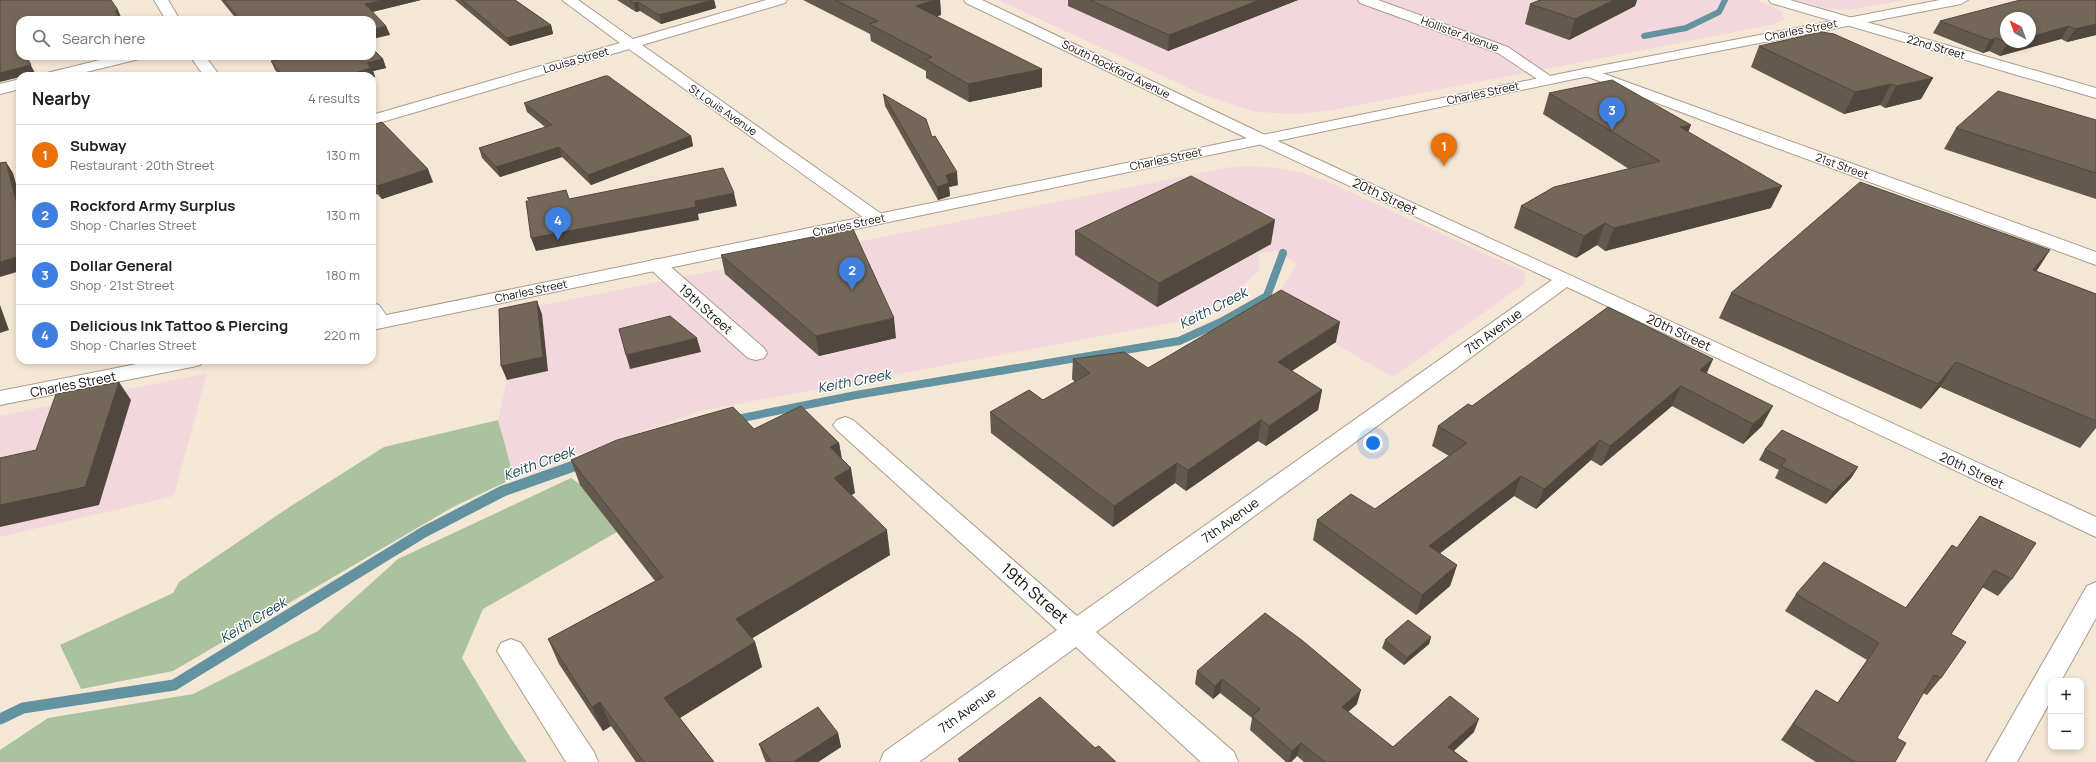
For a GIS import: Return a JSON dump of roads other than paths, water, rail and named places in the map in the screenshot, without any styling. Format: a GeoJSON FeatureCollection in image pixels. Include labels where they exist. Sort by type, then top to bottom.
{"type":"FeatureCollection","features":[{"type":"Feature","properties":{"kind":"street"},"geometry":{"type":"LineString","coordinates":[[161,0],[171,16]]}},
{"type":"Feature","properties":{"kind":"street","name":"St Louis Avenue"},"geometry":{"type":"LineString","coordinates":[[569,0],[630,45],[878,219]]}},
{"type":"Feature","properties":{"kind":"street","name":"Louisa Street"},"geometry":{"type":"LineString","coordinates":[[376,119],[780,0]]}},
{"type":"Feature","properties":{"kind":"street","name":"South Rockford Avenue"},"geometry":{"type":"LineString","coordinates":[[971,0],[1261,139]]}},
{"type":"Feature","properties":{"kind":"street","name":"Hollister Avenue"},"geometry":{"type":"LineString","coordinates":[[1365,0],[1503,50],[1548,80]]}},
{"type":"Feature","properties":{"kind":"street","name":"22nd Street"},"geometry":{"type":"LineString","coordinates":[[1776,0],[2096,93]]}},
{"type":"Feature","properties":{"kind":"street","name":"Charles Street"},"geometry":{"type":"LineString","coordinates":[[376,319],[657,265],[1548,80],[1961,0]]}},
{"type":"Feature","properties":{"kind":"street"},"geometry":{"type":"LineString","coordinates":[[68,72],[118,60]]}},
{"type":"Feature","properties":{"kind":"street"},"geometry":{"type":"LineString","coordinates":[[201,60],[209,72]]}},
{"type":"Feature","properties":{"kind":"street","name":"21st Street"},"geometry":{"type":"LineString","coordinates":[[1588,72],[1761,137],[2096,259]]}},
{"type":"Feature","properties":{"kind":"street"},"geometry":{"type":"LineString","coordinates":[[0,89],[16,85]]}},
{"type":"Feature","properties":{"kind":"street","name":"20th Street"},"geometry":{"type":"LineString","coordinates":[[1261,139],[1566,279],[2096,528]]}},
{"type":"Feature","properties":{"kind":"street","name":"19th Street"},"geometry":{"type":"LineString","coordinates":[[657,265],[756,353]]}},
{"type":"Feature","properties":{"kind":"street","name":"7th Avenue"},"geometry":{"type":"LineString","coordinates":[[895,762],[1566,279]]}},
{"type":"Feature","properties":{"kind":"street","name":"Charles Street"},"geometry":{"type":"LineString","coordinates":[[0,398],[172,364]]}},
{"type":"Feature","properties":{"kind":"street","name":"19th Street"},"geometry":{"type":"LineString","coordinates":[[845,425],[1223,762]]}},
{"type":"Feature","properties":{"kind":"street"},"geometry":{"type":"LineString","coordinates":[[2001,762],[2096,593]]}},
{"type":"Feature","properties":{"kind":"street"},"geometry":{"type":"LineString","coordinates":[[511,651],[583,762]]}},
{"type":"Feature","properties":{"kind":"waterway","name":"Keith Creek"},"geometry":{"type":"LineString","coordinates":[[1644,36],[1686,28],[1719,12],[1725,0]]}},
{"type":"Feature","properties":{"kind":"waterway","name":"Keith Creek"},"geometry":{"type":"LineString","coordinates":[[732,420],[856,395],[1179,341],[1221,322],[1267,296],[1283,253]]}},
{"type":"Feature","properties":{"kind":"waterway","name":"Keith Creek"},"geometry":{"type":"LineString","coordinates":[[0,719],[23,708],[174,685],[424,532],[503,491],[585,462]]}},
{"type":"Feature","properties":{"kind":"place","name":"Dollar General"},"geometry":{"type":"Point","coordinates":[1612,130]}},
{"type":"Feature","properties":{"kind":"place","name":"Subway"},"geometry":{"type":"Point","coordinates":[1444,166]}},
{"type":"Feature","properties":{"kind":"place","name":"Delicious Ink Tattoo & Piercing"},"geometry":{"type":"Point","coordinates":[558,240]}},
{"type":"Feature","properties":{"kind":"place","name":"Rockford Army Surplus"},"geometry":{"type":"Point","coordinates":[852,290]}}]}
